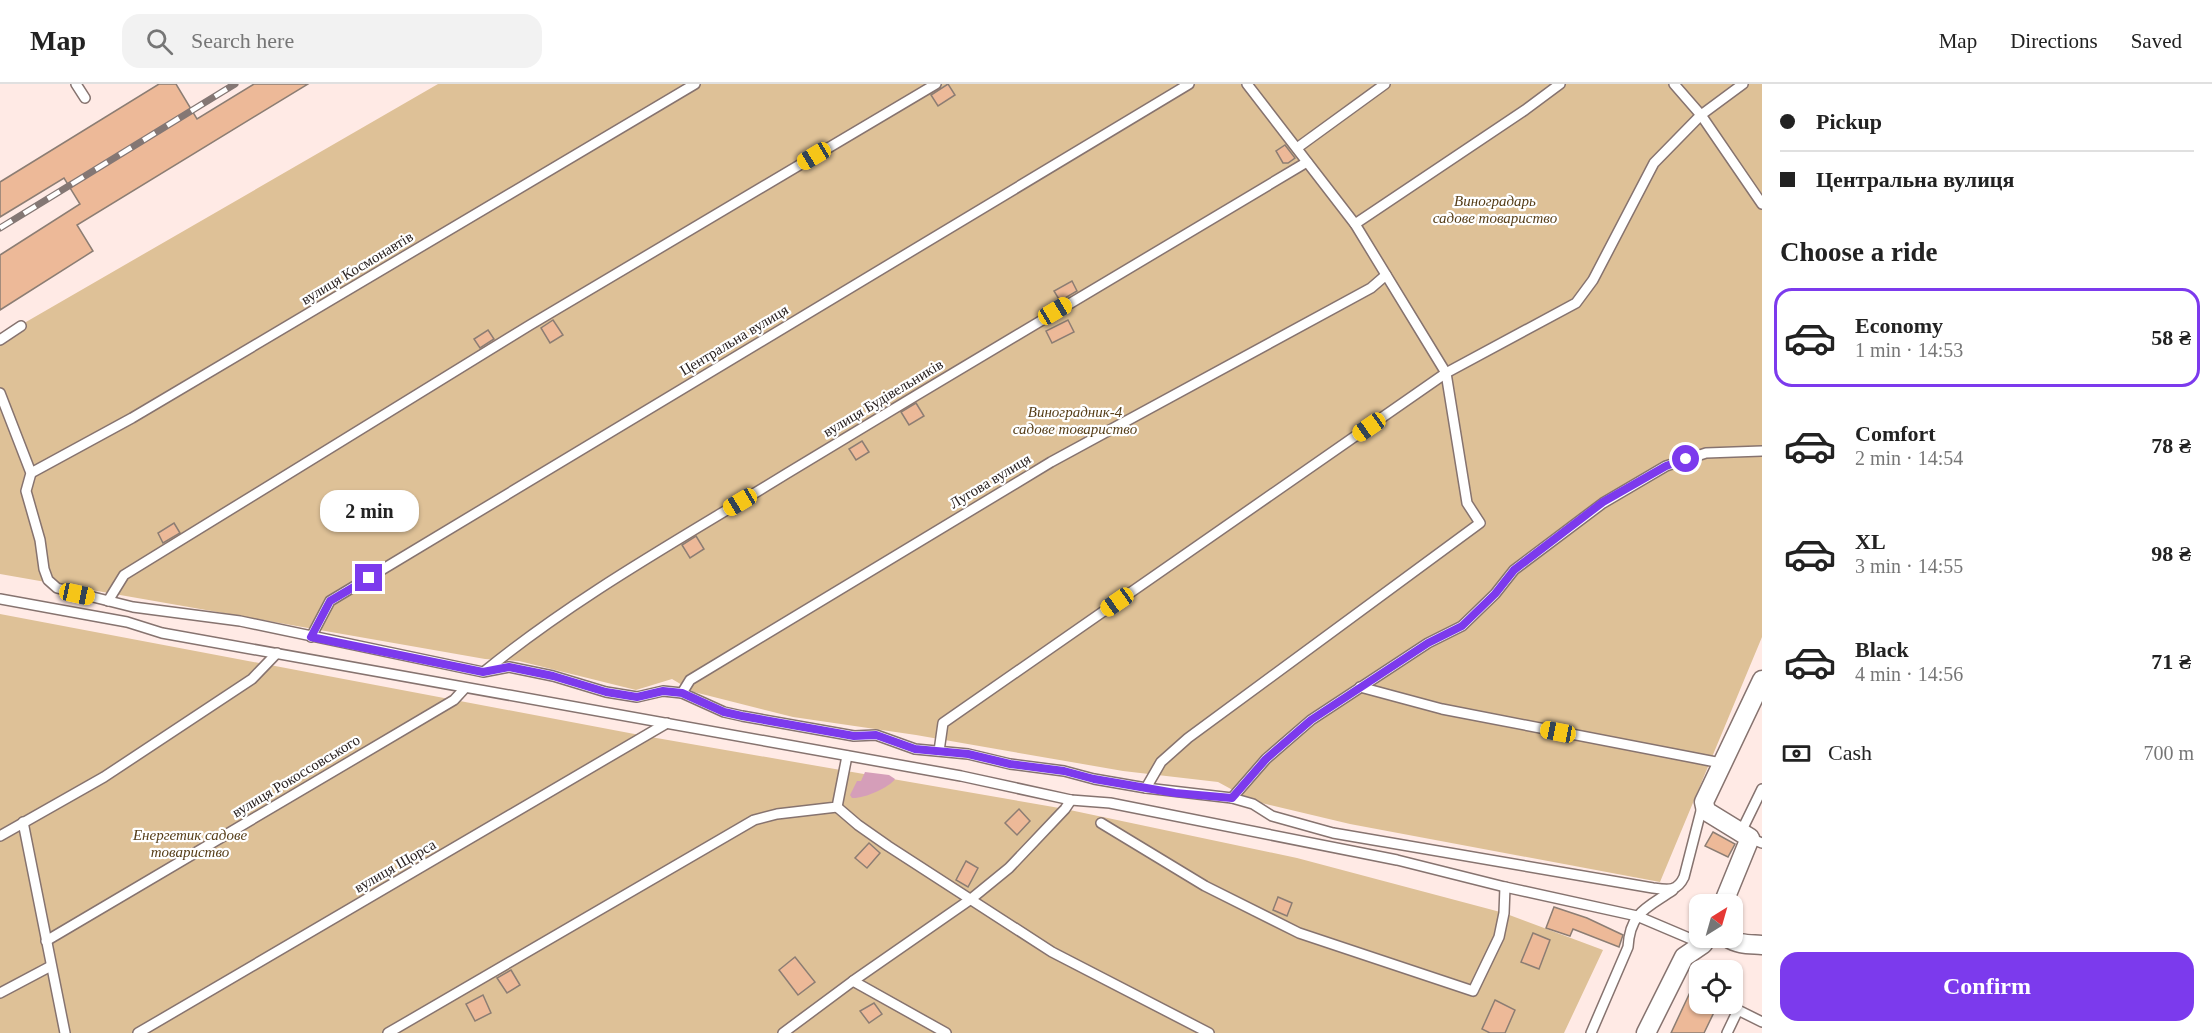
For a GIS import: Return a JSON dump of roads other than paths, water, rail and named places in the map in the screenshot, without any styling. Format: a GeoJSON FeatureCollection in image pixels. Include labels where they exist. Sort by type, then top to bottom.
{"type":"FeatureCollection","features":[{"type":"Feature","properties":{"kind":"street"},"geometry":{"type":"LineString","coordinates":[[1727,894],[1751,838],[1706,811],[1704,802],[1762,680]]}},
{"type":"Feature","properties":{"kind":"street"},"geometry":{"type":"LineString","coordinates":[[1743,941],[1762,945]]}},
{"type":"Feature","properties":{"kind":"street"},"geometry":{"type":"LineString","coordinates":[[1646,1033],[1684,957],[1696,948]]}},
{"type":"Feature","properties":{"kind":"lane"},"geometry":{"type":"LineString","coordinates":[[76,84],[86,98]]}},
{"type":"Feature","properties":{"kind":"lane","name":"вулиця Космонавтів"},"geometry":{"type":"LineString","coordinates":[[31,472],[162,400],[695,84]]}},
{"type":"Feature","properties":{"kind":"lane"},"geometry":{"type":"LineString","coordinates":[[108,601],[124,575],[530,325],[936,84]]}},
{"type":"Feature","properties":{"kind":"lane","name":"Центральна вулиця"},"geometry":{"type":"LineString","coordinates":[[311,637],[330,601],[1189,84]]}},
{"type":"Feature","properties":{"kind":"lane"},"geometry":{"type":"LineString","coordinates":[[1146,788],[1161,762],[1188,738],[1480,523],[1467,502],[1446,373],[1355,224],[1247,84]]}},
{"type":"Feature","properties":{"kind":"lane"},"geometry":{"type":"LineString","coordinates":[[1297,148],[1385,84]]}},
{"type":"Feature","properties":{"kind":"lane"},"geometry":{"type":"LineString","coordinates":[[1355,224],[1560,84]]}},
{"type":"Feature","properties":{"kind":"lane"},"geometry":{"type":"LineString","coordinates":[[1674,84],[1701,115],[1762,204]]}},
{"type":"Feature","properties":{"kind":"lane"},"geometry":{"type":"LineString","coordinates":[[939,751],[943,723],[1446,373],[1576,303],[1593,280],[1654,163],[1701,115],[1743,84]]}},
{"type":"Feature","properties":{"kind":"lane","name":"вулиця Будівельників"},"geometry":{"type":"LineString","coordinates":[[483,672],[511,649],[584,598],[995,347],[1307,162]]}},
{"type":"Feature","properties":{"kind":"lane","name":"Лугова вулиця"},"geometry":{"type":"LineString","coordinates":[[682,693],[690,680],[1052,462],[1371,288],[1386,276]]}},
{"type":"Feature","properties":{"kind":"lane"},"geometry":{"type":"LineString","coordinates":[[0,340],[21,327]]}},
{"type":"Feature","properties":{"kind":"lane"},"geometry":{"type":"LineString","coordinates":[[0,393],[31,472],[26,491],[40,540],[44,569],[48,580],[57,588],[133,607],[240,621],[483,672],[509,667],[553,676],[606,692],[637,697],[663,691],[682,693],[724,712],[742,716],[854,736],[876,735],[915,749],[968,754],[1010,764],[1064,771],[1146,788],[1232,798],[1253,804],[1272,816],[1333,833],[1673,890]]}},
{"type":"Feature","properties":{"kind":"lane"},"geometry":{"type":"LineString","coordinates":[[1232,798],[1287,739],[1311,720],[1428,643],[1462,626],[1495,594],[1514,570],[1603,502],[1666,466],[1706,453],[1762,451]]}},
{"type":"Feature","properties":{"kind":"lane"},"geometry":{"type":"LineString","coordinates":[[0,599],[127,622],[162,633],[961,776],[1071,800],[1110,803],[1299,839],[1637,916],[1689,935]]}},
{"type":"Feature","properties":{"kind":"lane"},"geometry":{"type":"LineString","coordinates":[[0,836],[104,777],[252,679],[277,653]]}},
{"type":"Feature","properties":{"kind":"lane"},"geometry":{"type":"LineString","coordinates":[[1360,687],[1442,709],[1721,763]]}},
{"type":"Feature","properties":{"kind":"lane","name":"вулиця Рокоссовського"},"geometry":{"type":"LineString","coordinates":[[46,941],[454,700],[465,688]]}},
{"type":"Feature","properties":{"kind":"lane","name":"вулиця Щорса"},"geometry":{"type":"LineString","coordinates":[[138,1033],[668,723]]}},
{"type":"Feature","properties":{"kind":"lane"},"geometry":{"type":"LineString","coordinates":[[837,807],[848,756]]}},
{"type":"Feature","properties":{"kind":"lane"},"geometry":{"type":"LineString","coordinates":[[1751,838],[1762,789]]}},
{"type":"Feature","properties":{"kind":"lane"},"geometry":{"type":"LineString","coordinates":[[783,1033],[971,899],[1009,868],[1065,810],[1071,800]]}},
{"type":"Feature","properties":{"kind":"lane"},"geometry":{"type":"LineString","coordinates":[[1591,1033],[1628,947],[1629,932],[1637,916],[1680,886],[1704,802]]}},
{"type":"Feature","properties":{"kind":"lane"},"geometry":{"type":"LineString","coordinates":[[388,1033],[754,820],[777,814],[837,807],[858,825],[1052,952],[1209,1033]]}},
{"type":"Feature","properties":{"kind":"lane"},"geometry":{"type":"LineString","coordinates":[[23,822],[65,1033]]}},
{"type":"Feature","properties":{"kind":"lane"},"geometry":{"type":"LineString","coordinates":[[1101,823],[1205,886],[1299,933],[1473,991],[1499,937],[1504,913],[1505,887]]}},
{"type":"Feature","properties":{"kind":"lane"},"geometry":{"type":"LineString","coordinates":[[0,993],[51,966]]}},
{"type":"Feature","properties":{"kind":"lane"},"geometry":{"type":"LineString","coordinates":[[853,981],[946,1033]]}},
{"type":"Feature","properties":{"kind":"lane"},"geometry":{"type":"LineString","coordinates":[[1727,1033],[1738,1010],[1762,1022]]}},
{"type":"Feature","properties":{"kind":"railway"},"geometry":{"type":"LineString","coordinates":[[0,228],[235,84]]}},
{"type":"Feature","properties":{"kind":"park label","name":"Виноградарь садове товариство"},"geometry":{"type":"Point","coordinates":[1495,210]}},
{"type":"Feature","properties":{"kind":"park label","name":"Виноградник-4 садове товариство"},"geometry":{"type":"Point","coordinates":[1075,420]}},
{"type":"Feature","properties":{"kind":"park label","name":"Енергетик садове товариство"},"geometry":{"type":"Point","coordinates":[190,844]}}]}
